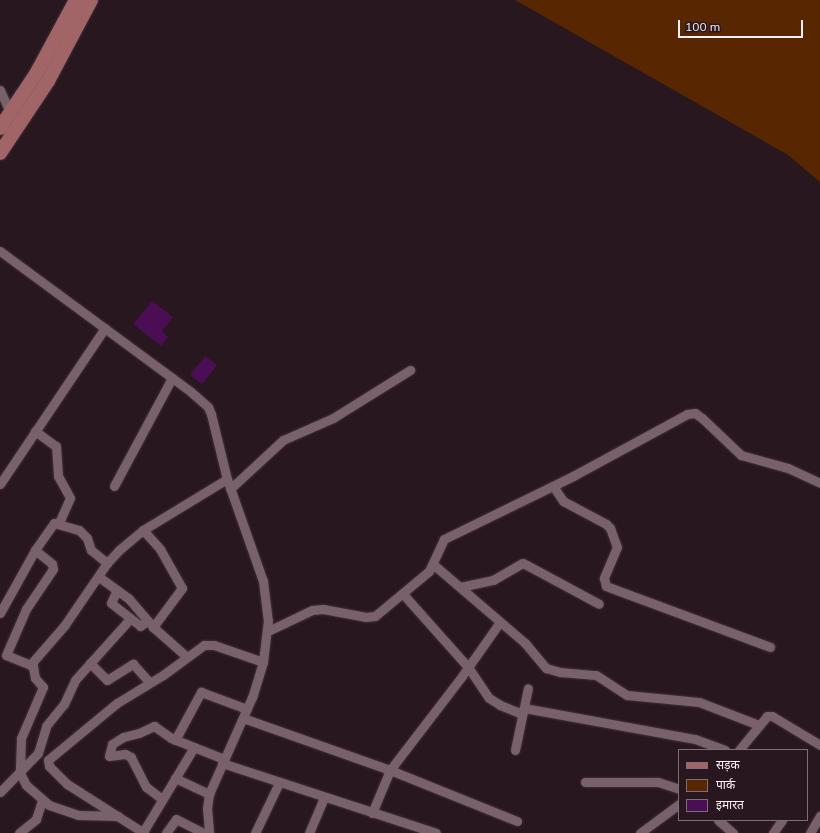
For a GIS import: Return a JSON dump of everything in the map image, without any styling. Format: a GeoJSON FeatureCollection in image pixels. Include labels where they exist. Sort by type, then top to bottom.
{"type":"FeatureCollection","features":[{"type":"Feature","properties":{"kind":"main road"},"geometry":{"type":"LineString","coordinates":[[0,128],[36,74],[76,0]]}},
{"type":"Feature","properties":{"kind":"main road"},"geometry":{"type":"LineString","coordinates":[[0,153],[48,81],[91,0]]}},
{"type":"Feature","properties":{"kind":"street"},"geometry":{"type":"LineString","coordinates":[[0,90],[10,112]]}},
{"type":"Feature","properties":{"kind":"street"},"geometry":{"type":"LineString","coordinates":[[0,251],[172,378],[208,407],[227,479],[263,581],[268,600],[268,631],[262,662],[245,714],[209,794],[207,808],[209,833]]}},
{"type":"Feature","properties":{"kind":"street"},"geometry":{"type":"LineString","coordinates":[[0,484],[105,328]]}},
{"type":"Feature","properties":{"kind":"street"},"geometry":{"type":"LineString","coordinates":[[230,488],[283,440],[333,418],[410,370]]}},
{"type":"Feature","properties":{"kind":"street"},"geometry":{"type":"LineString","coordinates":[[114,486],[172,378]]}},
{"type":"Feature","properties":{"kind":"street"},"geometry":{"type":"LineString","coordinates":[[268,631],[317,609],[366,617],[375,616],[403,594],[434,565],[444,539],[553,486],[679,417],[695,413],[741,455],[788,468],[820,483]]}},
{"type":"Feature","properties":{"kind":"street"},"geometry":{"type":"LineString","coordinates":[[35,431],[56,446],[58,454],[56,470],[69,494],[70,503],[59,523]]}},
{"type":"Feature","properties":{"kind":"street"},"geometry":{"type":"LineString","coordinates":[[30,665],[64,626],[99,577],[107,563],[143,530],[227,479]]}},
{"type":"Feature","properties":{"kind":"street"},"geometry":{"type":"LineString","coordinates":[[553,486],[563,501],[606,524],[610,528],[617,547],[604,578],[606,586],[770,646]]}},
{"type":"Feature","properties":{"kind":"street"},"geometry":{"type":"LineString","coordinates":[[0,613],[50,525],[59,523],[84,534],[91,550],[107,563]]}},
{"type":"Feature","properties":{"kind":"street"},"geometry":{"type":"LineString","coordinates":[[118,590],[111,603],[140,626],[150,624],[182,588],[160,548],[143,530]]}},
{"type":"Feature","properties":{"kind":"street"},"geometry":{"type":"LineString","coordinates":[[35,550],[52,564],[53,569],[26,610],[6,655],[30,665],[35,670],[35,678],[42,683],[43,687],[21,738],[20,773],[26,785],[42,801],[78,815],[118,816]]}},
{"type":"Feature","properties":{"kind":"street"},"geometry":{"type":"LineString","coordinates":[[460,587],[493,580],[523,563],[599,604]]}},
{"type":"Feature","properties":{"kind":"street"},"geometry":{"type":"LineString","coordinates":[[434,565],[525,643],[542,665],[552,671],[596,675],[627,695],[699,702],[759,725]]}},
{"type":"Feature","properties":{"kind":"street"},"geometry":{"type":"LineString","coordinates":[[99,577],[129,599],[150,624],[187,657]]}},
{"type":"Feature","properties":{"kind":"street"},"geometry":{"type":"LineString","coordinates":[[403,594],[468,667],[488,698],[500,705],[523,711],[694,739],[722,749]]}},
{"type":"Feature","properties":{"kind":"street"},"geometry":{"type":"LineString","coordinates":[[0,792],[38,753],[46,726],[64,704],[75,680],[130,619]]}},
{"type":"Feature","properties":{"kind":"street"},"geometry":{"type":"LineString","coordinates":[[372,813],[390,770],[500,622]]}},
{"type":"Feature","properties":{"kind":"street"},"geometry":{"type":"LineString","coordinates":[[48,763],[117,703],[209,644],[262,662]]}},
{"type":"Feature","properties":{"kind":"street"},"geometry":{"type":"LineString","coordinates":[[90,663],[107,680],[133,664],[150,683]]}},
{"type":"Feature","properties":{"kind":"street"},"geometry":{"type":"LineString","coordinates":[[515,750],[528,688]]}},
{"type":"Feature","properties":{"kind":"street"},"geometry":{"type":"LineString","coordinates":[[175,740],[201,692],[245,714],[517,821]]}},
{"type":"Feature","properties":{"kind":"street"},"geometry":{"type":"LineString","coordinates":[[740,749],[762,719],[772,716],[820,745]]}},
{"type":"Feature","properties":{"kind":"street"},"geometry":{"type":"LineString","coordinates":[[162,799],[146,787],[131,757],[121,754],[112,757],[108,752],[112,744],[123,737],[139,733],[150,726],[175,740],[279,783],[436,833]]}},
{"type":"Feature","properties":{"kind":"street"},"geometry":{"type":"LineString","coordinates":[[38,753],[67,784],[144,833],[162,799],[194,747]]}},
{"type":"Feature","properties":{"kind":"street"},"geometry":{"type":"LineString","coordinates":[[175,778],[209,794]]}},
{"type":"Feature","properties":{"kind":"street"},"geometry":{"type":"LineString","coordinates":[[585,782],[658,782],[678,789]]}},
{"type":"Feature","properties":{"kind":"street"},"geometry":{"type":"LineString","coordinates":[[255,833],[279,783]]}},
{"type":"Feature","properties":{"kind":"street"},"geometry":{"type":"LineString","coordinates":[[313,832],[324,798]]}},
{"type":"Feature","properties":{"kind":"street"},"geometry":{"type":"LineString","coordinates":[[19,833],[36,819],[42,801]]}},
{"type":"Feature","properties":{"kind":"street"},"geometry":{"type":"LineString","coordinates":[[640,833],[678,805]]}},
{"type":"Feature","properties":{"kind":"street"},"geometry":{"type":"LineString","coordinates":[[810,833],[820,816]]}},
{"type":"Feature","properties":{"kind":"street"},"geometry":{"type":"LineString","coordinates":[[166,833],[176,819],[204,833]]}},
{"type":"Feature","properties":{"kind":"street"},"geometry":{"type":"LineString","coordinates":[[719,821],[733,833]]}},
{"type":"Feature","properties":{"kind":"street"},"geometry":{"type":"LineString","coordinates":[[773,833],[781,821]]}},
{"type":"Feature","properties":{"kind":"green space"},"geometry":{"type":"Polygon","coordinates":[[[515,0],[820,0],[820,182],[788,155],[515,0]]]}},
{"type":"Feature","properties":{"kind":"building"},"geometry":{"type":"Polygon","coordinates":[[[152,301],[173,317],[162,331],[168,337],[161,346],[133,324],[152,301]]]}},
{"type":"Feature","properties":{"kind":"building"},"geometry":{"type":"Polygon","coordinates":[[[205,356],[217,365],[202,384],[190,375],[205,356]]]}}]}
